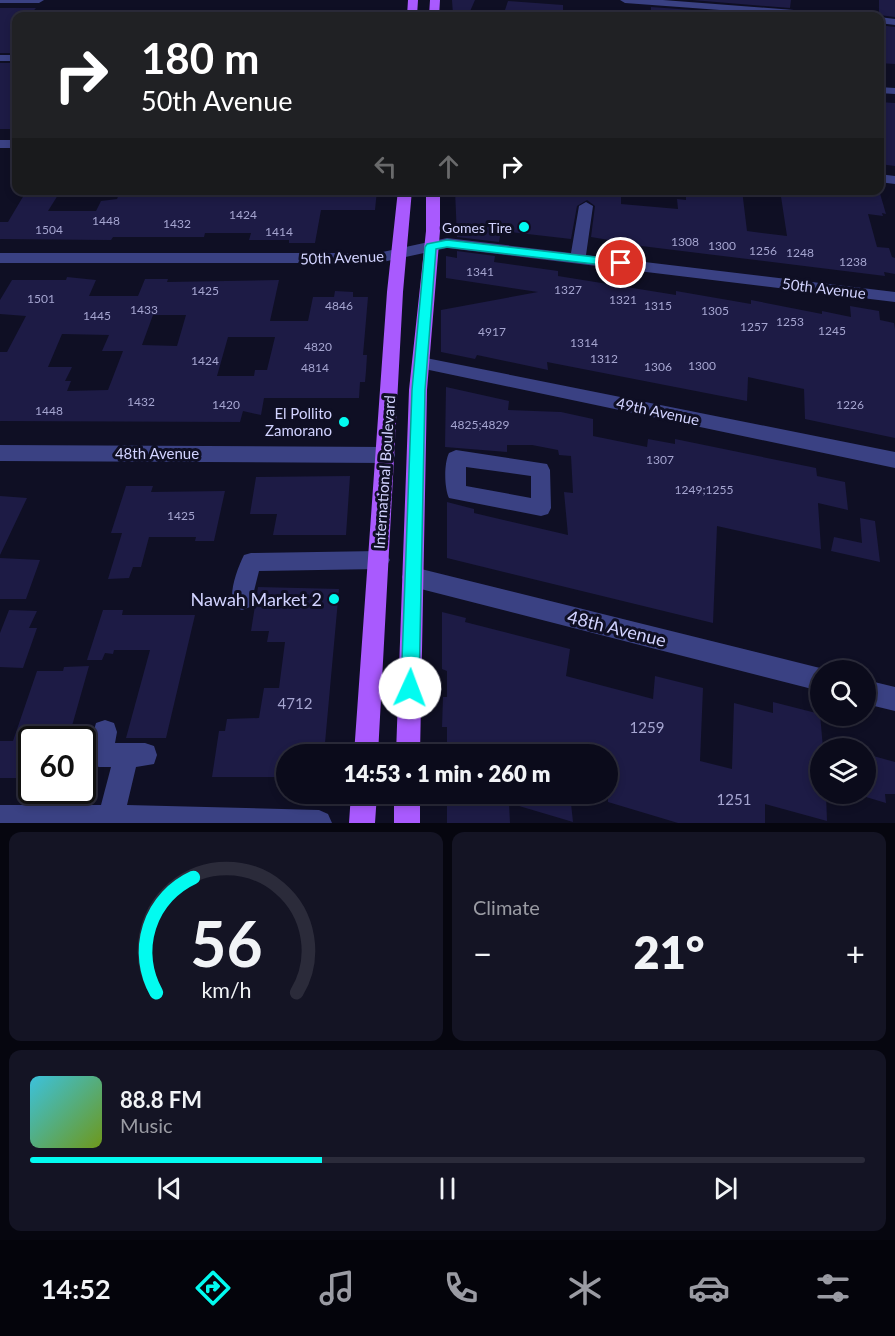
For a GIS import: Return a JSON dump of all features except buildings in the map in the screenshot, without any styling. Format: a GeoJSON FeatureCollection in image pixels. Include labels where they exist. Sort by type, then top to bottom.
{"type":"FeatureCollection","features":[{"type":"Feature","properties":{"kind":"main road","name":"International Boulevard"},"geometry":{"type":"LineString","coordinates":[[367,744],[405,195]]}},
{"type":"Feature","properties":{"kind":"main road","name":"International Boulevard"},"geometry":{"type":"LineString","coordinates":[[408,744],[418,390],[431,247],[433,195]]}},
{"type":"Feature","properties":{"kind":"main road"},"geometry":{"type":"LineString","coordinates":[[363,823],[364,804]]}},
{"type":"Feature","properties":{"kind":"main road"},"geometry":{"type":"LineString","coordinates":[[407,804],[407,823]]}},
{"type":"Feature","properties":{"kind":"street"},"geometry":{"type":"LineString","coordinates":[[0,0],[39,0]]}},
{"type":"Feature","properties":{"kind":"street"},"geometry":{"type":"LineString","coordinates":[[625,0],[780,12]]}},
{"type":"Feature","properties":{"kind":"street"},"geometry":{"type":"LineString","coordinates":[[578,258],[586,206]]}},
{"type":"Feature","properties":{"kind":"street","name":"50th Avenue"},"geometry":{"type":"LineString","coordinates":[[0,258],[378,258],[447,243],[895,297]]}},
{"type":"Feature","properties":{"kind":"street","name":"49th Avenue"},"geometry":{"type":"LineString","coordinates":[[421,363],[895,460]]}},
{"type":"Feature","properties":{"kind":"street","name":"48th Avenue"},"geometry":{"type":"LineString","coordinates":[[0,453],[386,454]]}},
{"type":"Feature","properties":{"kind":"street"},"geometry":{"type":"LineString","coordinates":[[456,458],[540,470],[541,508],[456,492],[456,458]]}},
{"type":"Feature","properties":{"kind":"street"},"geometry":{"type":"LineString","coordinates":[[242,600],[251,562],[379,560]]}},
{"type":"Feature","properties":{"kind":"street","name":"48th Avenue"},"geometry":{"type":"LineString","coordinates":[[413,577],[810,677]]}},
{"type":"Feature","properties":{"kind":"street"},"geometry":{"type":"LineString","coordinates":[[876,694],[895,699]]}},
{"type":"Feature","properties":{"kind":"street"},"geometry":{"type":"LineString","coordinates":[[105,732],[99,755],[136,755],[111,818]]}},
{"type":"Feature","properties":{"kind":"street"},"geometry":{"type":"LineString","coordinates":[[0,818],[319,823]]}},
{"type":"Feature","properties":{"kind":"place","name":"Gomes Tire"},"geometry":{"type":"Point","coordinates":[524,227]}},
{"type":"Feature","properties":{"kind":"place","name":"El Pollito Zamorano"},"geometry":{"type":"Point","coordinates":[344,422]}},
{"type":"Feature","properties":{"kind":"place","name":"Nawah Market 2"},"geometry":{"type":"Point","coordinates":[334,599]}},
{"type":"Feature","properties":{"kind":"route"},"geometry":{"type":"LineString","coordinates":[[410,688],[418,390],[431,247],[447,243],[621,263]]}}]}
